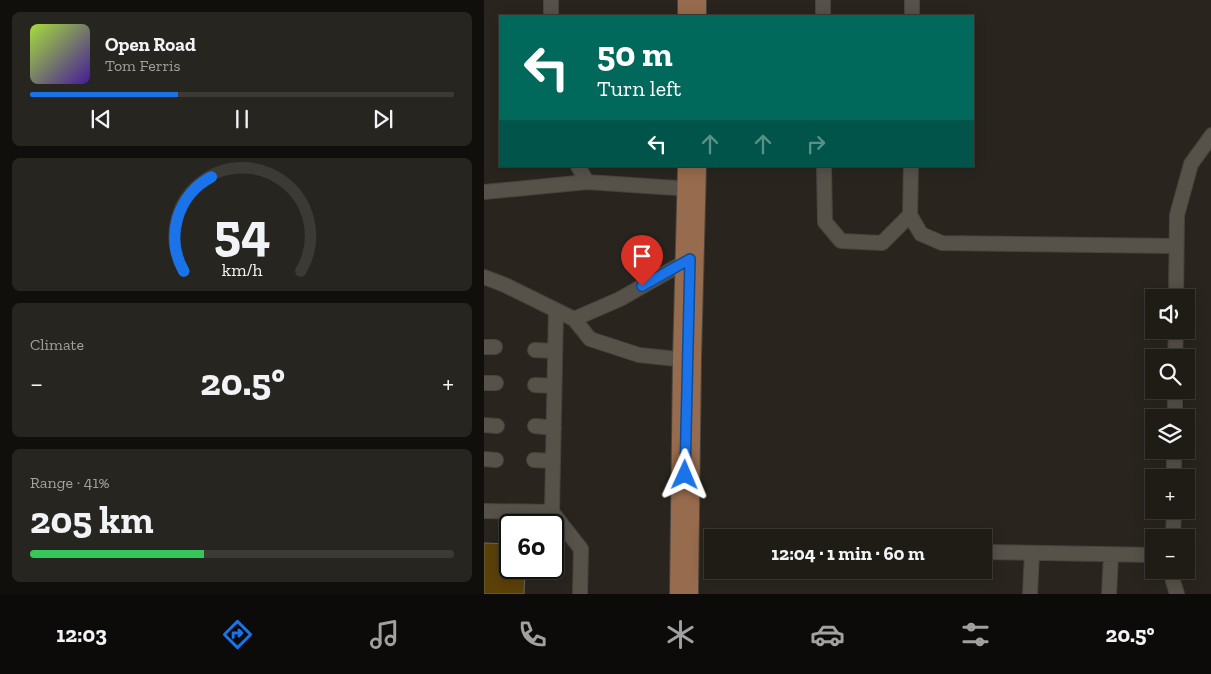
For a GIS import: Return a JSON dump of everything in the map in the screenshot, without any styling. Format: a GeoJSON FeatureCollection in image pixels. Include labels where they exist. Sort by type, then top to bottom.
{"type":"FeatureCollection","features":[{"type":"Feature","properties":{"kind":"main road"},"geometry":{"type":"LineString","coordinates":[[692,0],[692,15]]}},
{"type":"Feature","properties":{"kind":"main road"},"geometry":{"type":"LineString","coordinates":[[684,594],[692,178]]}},
{"type":"Feature","properties":{"kind":"lane"},"geometry":{"type":"LineString","coordinates":[[551,0],[551,15]]}},
{"type":"Feature","properties":{"kind":"lane"},"geometry":{"type":"LineString","coordinates":[[823,0],[824,15]]}},
{"type":"Feature","properties":{"kind":"lane"},"geometry":{"type":"LineString","coordinates":[[912,0],[912,15]]}},
{"type":"Feature","properties":{"kind":"lane"},"geometry":{"type":"LineString","coordinates":[[1176,289],[1177,215],[1191,164],[1211,135]]}},
{"type":"Feature","properties":{"kind":"lane"},"geometry":{"type":"LineString","coordinates":[[579,167],[587,182]]}},
{"type":"Feature","properties":{"kind":"lane"},"geometry":{"type":"LineString","coordinates":[[824,167],[825,222],[841,241],[882,242],[910,215]]}},
{"type":"Feature","properties":{"kind":"lane"},"geometry":{"type":"LineString","coordinates":[[911,167],[910,215],[922,234],[942,243],[1176,246]]}},
{"type":"Feature","properties":{"kind":"lane"},"geometry":{"type":"LineString","coordinates":[[484,192],[587,182],[692,178]]}},
{"type":"Feature","properties":{"kind":"lane"},"geometry":{"type":"LineString","coordinates":[[574,319],[620,299],[690,259]]}},
{"type":"Feature","properties":{"kind":"lane"},"geometry":{"type":"LineString","coordinates":[[484,277],[504,284],[574,319],[590,339],[639,355],[687,360]]}},
{"type":"Feature","properties":{"kind":"lane"},"geometry":{"type":"LineString","coordinates":[[556,310],[552,512],[581,549],[580,594]]}},
{"type":"Feature","properties":{"kind":"lane"},"geometry":{"type":"LineString","coordinates":[[535,350],[555,351]]}},
{"type":"Feature","properties":{"kind":"lane"},"geometry":{"type":"LineString","coordinates":[[535,385],[554,386]]}},
{"type":"Feature","properties":{"kind":"lane"},"geometry":{"type":"LineString","coordinates":[[534,426],[554,428]]}},
{"type":"Feature","properties":{"kind":"lane"},"geometry":{"type":"LineString","coordinates":[[534,460],[553,461]]}},
{"type":"Feature","properties":{"kind":"lane"},"geometry":{"type":"LineString","coordinates":[[484,511],[552,512]]}},
{"type":"Feature","properties":{"kind":"lane"},"geometry":{"type":"LineString","coordinates":[[992,552],[1145,555]]}},
{"type":"Feature","properties":{"kind":"lane"},"geometry":{"type":"LineString","coordinates":[[1030,594],[1032,553]]}},
{"type":"Feature","properties":{"kind":"lane"},"geometry":{"type":"LineString","coordinates":[[1109,594],[1111,555]]}},
{"type":"Feature","properties":{"kind":"lane"},"geometry":{"type":"LineString","coordinates":[[1172,579],[1177,594]]}},
{"type":"Feature","properties":{"kind":"building"},"geometry":{"type":"Polygon","coordinates":[[[484,543],[499,544],[499,579],[525,579],[524,594],[484,594],[484,543]]]}},
{"type":"Feature","properties":{"kind":"route"},"geometry":{"type":"LineString","coordinates":[[642,286],[690,259],[685,475]]}}]}
